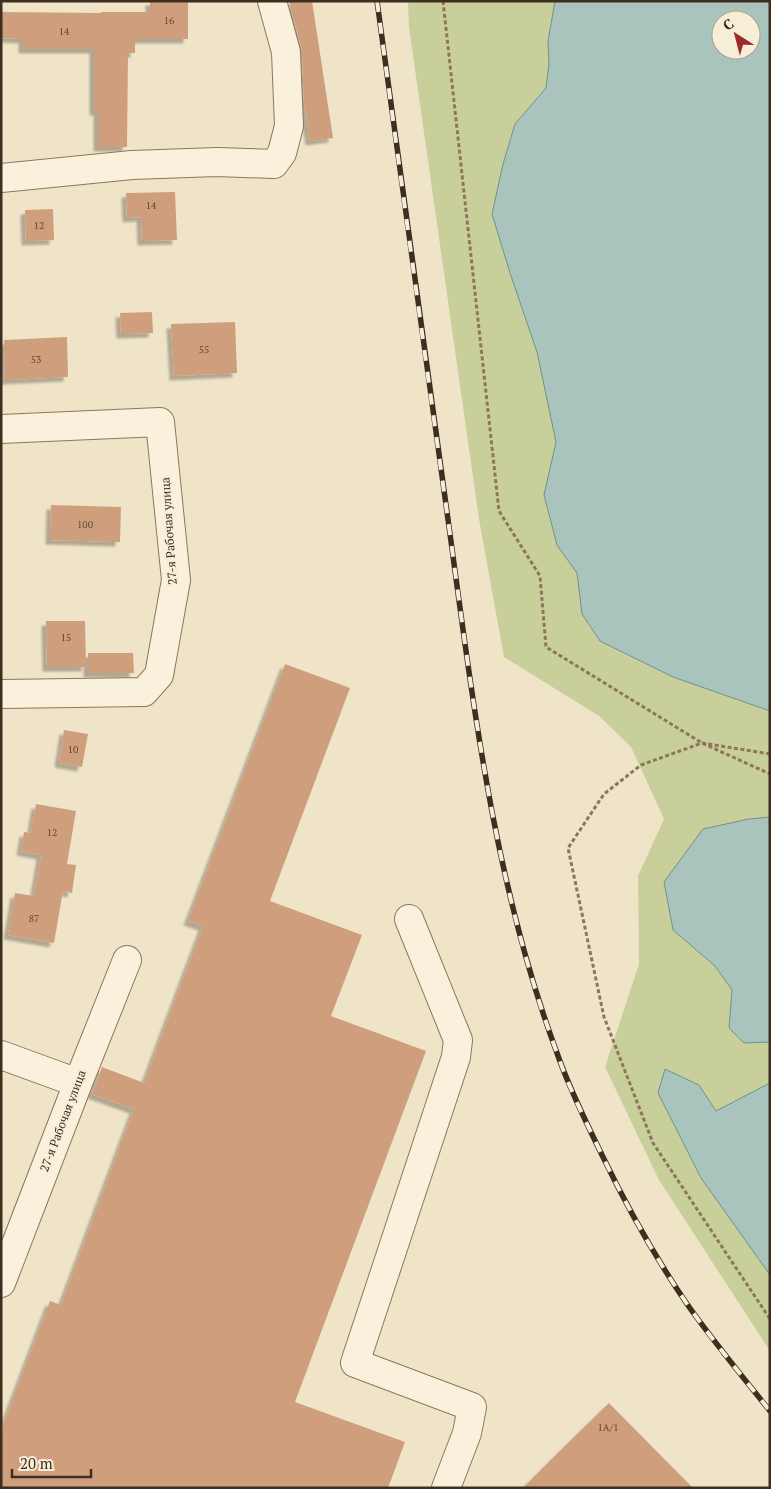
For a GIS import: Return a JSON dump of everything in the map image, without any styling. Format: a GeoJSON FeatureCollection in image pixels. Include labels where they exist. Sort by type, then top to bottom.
{"type":"FeatureCollection","features":[{"type":"Feature","properties":{"kind":"street"},"geometry":{"type":"LineString","coordinates":[[1,178],[132,165],[217,162],[274,164],[282,153],[289,126],[286,52],[272,1]]}},
{"type":"Feature","properties":{"kind":"street","name":"27-я Рабочая улица"},"geometry":{"type":"LineString","coordinates":[[1,429],[160,422],[176,580],[159,675],[144,692],[1,694]]}},
{"type":"Feature","properties":{"kind":"street"},"geometry":{"type":"LineString","coordinates":[[409,919],[458,1040],[456,1057],[355,1362],[472,1407],[467,1433],[446,1488]]}},
{"type":"Feature","properties":{"kind":"street","name":"27-я Рабочая улица"},"geometry":{"type":"LineString","coordinates":[[1,1283],[127,960]]}},
{"type":"Feature","properties":{"kind":"street"},"geometry":{"type":"LineString","coordinates":[[1,1056],[78,1083]]}},
{"type":"Feature","properties":{"kind":"path"},"geometry":{"type":"LineString","coordinates":[[442,1],[499,511],[540,576],[546,647],[702,743],[770,774]]}},
{"type":"Feature","properties":{"kind":"path"},"geometry":{"type":"LineString","coordinates":[[770,754],[702,743],[642,765],[604,794],[568,848],[604,1017],[653,1143],[770,1319]]}},
{"type":"Feature","properties":{"kind":"green space"},"geometry":{"type":"Polygon","coordinates":[[[408,1],[770,1],[770,1351],[659,1180],[605,1067],[639,964],[638,876],[664,819],[631,747],[599,716],[504,657],[479,519],[409,27],[408,1]]]}},
{"type":"Feature","properties":{"kind":"water"},"geometry":{"type":"Polygon","coordinates":[[[555,1],[770,1],[770,711],[673,677],[600,641],[582,614],[577,573],[557,545],[544,495],[556,442],[537,352],[492,214],[503,164],[515,124],[546,88],[549,64],[548,41],[555,1]]]}},
{"type":"Feature","properties":{"kind":"water"},"geometry":{"type":"Polygon","coordinates":[[[770,817],[770,1042],[744,1043],[729,1028],[732,990],[715,966],[673,930],[664,882],[703,829],[749,819],[770,817]]]}},
{"type":"Feature","properties":{"kind":"water"},"geometry":{"type":"Polygon","coordinates":[[[665,1069],[699,1085],[716,1111],[770,1083],[770,1275],[701,1178],[658,1093],[665,1069]]]}},
{"type":"Feature","properties":{"kind":"building"},"geometry":{"type":"Polygon","coordinates":[[[150,1],[188,1],[188,39],[135,39],[135,53],[128,53],[127,147],[98,147],[98,111],[94,111],[94,49],[23,49],[23,39],[1,38],[1,12],[150,12],[150,1]]]}},
{"type":"Feature","properties":{"kind":"building"},"geometry":{"type":"Polygon","coordinates":[[[289,1],[312,1],[333,138],[310,141],[304,102],[302,51],[289,1]]]}},
{"type":"Feature","properties":{"kind":"building"},"geometry":{"type":"Polygon","coordinates":[[[175,192],[177,240],[142,241],[141,217],[127,218],[126,193],[175,192]]]}},
{"type":"Feature","properties":{"kind":"building"},"geometry":{"type":"Polygon","coordinates":[[[53,209],[54,240],[26,241],[25,210],[53,209]]]}},
{"type":"Feature","properties":{"kind":"building"},"geometry":{"type":"Polygon","coordinates":[[[152,312],[153,333],[121,334],[120,313],[152,312]]]}},
{"type":"Feature","properties":{"kind":"building"},"geometry":{"type":"Polygon","coordinates":[[[235,322],[237,373],[174,376],[171,324],[235,322]]]}},
{"type":"Feature","properties":{"kind":"building"},"geometry":{"type":"Polygon","coordinates":[[[67,337],[68,377],[5,380],[4,340],[67,337]]]}},
{"type":"Feature","properties":{"kind":"building"},"geometry":{"type":"Polygon","coordinates":[[[51,505],[121,507],[120,542],[50,540],[51,505]]]}},
{"type":"Feature","properties":{"kind":"building"},"geometry":{"type":"Polygon","coordinates":[[[46,621],[85,621],[86,667],[47,667],[46,621]]]}},
{"type":"Feature","properties":{"kind":"building"},"geometry":{"type":"Polygon","coordinates":[[[88,653],[133,653],[134,673],[88,673],[88,653]]]}},
{"type":"Feature","properties":{"kind":"building"},"geometry":{"type":"Polygon","coordinates":[[[285,664],[350,688],[270,901],[362,935],[331,1016],[426,1051],[295,1402],[405,1442],[388,1488],[1,1488],[1,1431],[50,1301],[61,1305],[134,1109],[92,1094],[102,1067],[144,1083],[203,926],[188,921],[285,664]]]}},
{"type":"Feature","properties":{"kind":"building"},"geometry":{"type":"Polygon","coordinates":[[[64,730],[88,734],[82,767],[59,763],[64,730]]]}},
{"type":"Feature","properties":{"kind":"building"},"geometry":{"type":"Polygon","coordinates":[[[36,804],[76,811],[67,864],[76,865],[72,893],[63,891],[54,943],[8,935],[15,893],[34,896],[41,855],[21,851],[24,832],[31,833],[36,804]]]}},
{"type":"Feature","properties":{"kind":"building"},"geometry":{"type":"Polygon","coordinates":[[[609,1403],[693,1488],[523,1488],[559,1452],[609,1403]]]}},
{"type":"Feature","properties":{"kind":"railway"},"geometry":{"type":"LineString","coordinates":[[377,1],[478,732],[502,862],[518,926],[536,990],[562,1066],[572,1092],[621,1194],[687,1304],[770,1411]]}}]}
